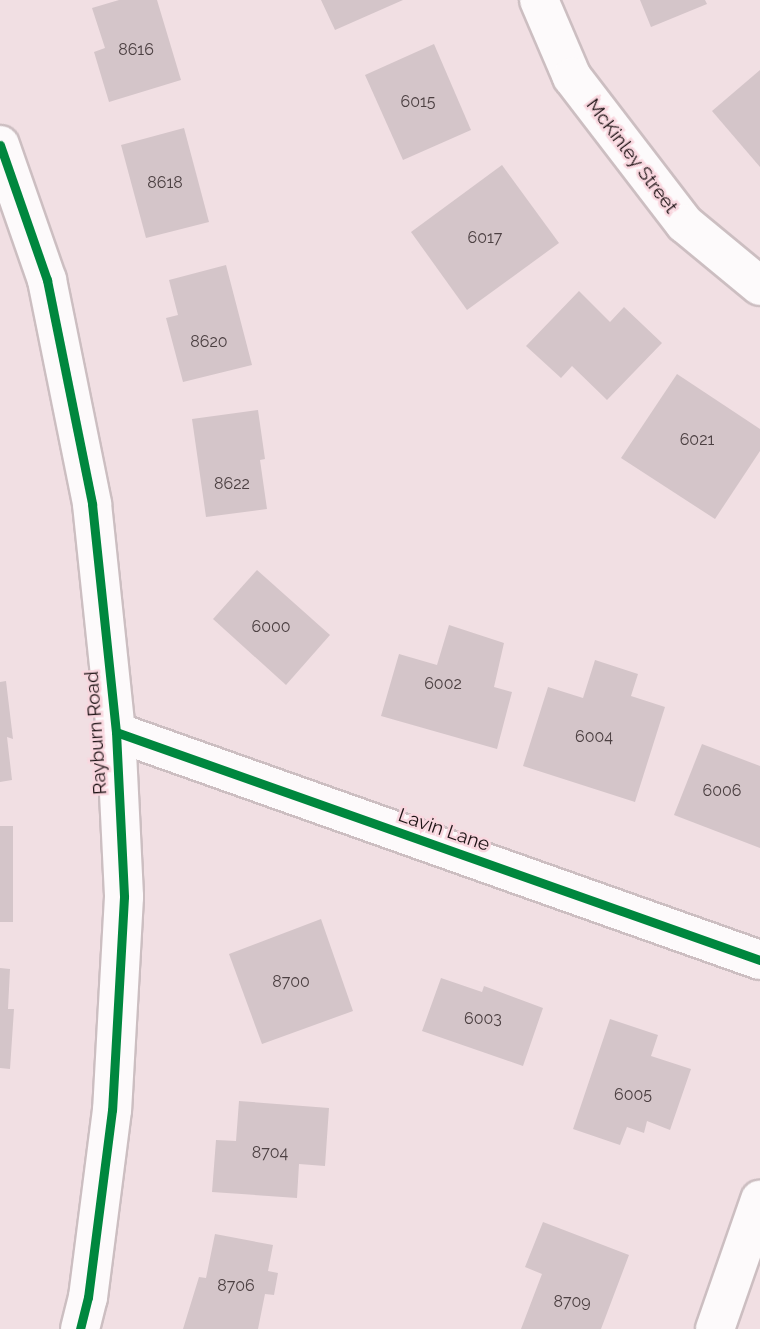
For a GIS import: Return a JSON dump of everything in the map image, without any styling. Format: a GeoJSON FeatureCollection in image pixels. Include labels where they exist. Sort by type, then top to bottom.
{"type":"FeatureCollection","features":[{"type":"Feature","properties":{"kind":"street","name":"McKinley Street"},"geometry":{"type":"LineString","coordinates":[[538,0],[572,76],[677,214],[685,224],[760,286]]}},
{"type":"Feature","properties":{"kind":"street","name":"Rayburn Road"},"geometry":{"type":"LineString","coordinates":[[0,145],[47,279],[92,504],[116,732],[124,897],[112,1110],[88,1297],[80,1329]]}},
{"type":"Feature","properties":{"kind":"street","name":"Lavin Lane"},"geometry":{"type":"LineString","coordinates":[[116,732],[760,960]]}},
{"type":"Feature","properties":{"kind":"street"},"geometry":{"type":"LineString","coordinates":[[715,1329],[760,1200]]}},
{"type":"Feature","properties":{"kind":"building"},"geometry":{"type":"Polygon","coordinates":[[[119,0],[157,0],[181,80],[109,102],[94,52],[105,48],[92,8],[119,0]]]}},
{"type":"Feature","properties":{"kind":"building"},"geometry":{"type":"Polygon","coordinates":[[[321,0],[403,0],[335,30],[321,0]]]}},
{"type":"Feature","properties":{"kind":"building"},"geometry":{"type":"Polygon","coordinates":[[[640,0],[705,0],[707,4],[651,27],[640,0]]]}},
{"type":"Feature","properties":{"kind":"building"},"geometry":{"type":"Polygon","coordinates":[[[434,44],[471,130],[403,160],[365,75],[434,44]]]}},
{"type":"Feature","properties":{"kind":"building"},"geometry":{"type":"Polygon","coordinates":[[[760,70],[760,167],[712,111],[760,70]]]}},
{"type":"Feature","properties":{"kind":"building"},"geometry":{"type":"Polygon","coordinates":[[[184,128],[209,222],[146,238],[121,145],[184,128]]]}},
{"type":"Feature","properties":{"kind":"building"},"geometry":{"type":"Polygon","coordinates":[[[502,165],[559,243],[467,310],[411,232],[502,165]]]}},
{"type":"Feature","properties":{"kind":"building"},"geometry":{"type":"Polygon","coordinates":[[[226,265],[252,365],[183,382],[166,318],[178,315],[169,280],[226,265]]]}},
{"type":"Feature","properties":{"kind":"building"},"geometry":{"type":"Polygon","coordinates":[[[579,291],[610,322],[624,307],[662,343],[607,400],[572,366],[561,378],[526,346],[579,291]]]}},
{"type":"Feature","properties":{"kind":"building"},"geometry":{"type":"Polygon","coordinates":[[[677,374],[760,429],[760,451],[715,519],[621,458],[677,374]]]}},
{"type":"Feature","properties":{"kind":"building"},"geometry":{"type":"Polygon","coordinates":[[[258,410],[265,459],[260,460],[267,509],[206,517],[192,419],[258,410]]]}},
{"type":"Feature","properties":{"kind":"building"},"geometry":{"type":"Polygon","coordinates":[[[257,570],[330,635],[286,685],[213,619],[257,570]]]}},
{"type":"Feature","properties":{"kind":"building"},"geometry":{"type":"Polygon","coordinates":[[[449,625],[504,643],[494,687],[512,692],[497,749],[381,716],[399,654],[437,665],[449,625]]]}},
{"type":"Feature","properties":{"kind":"building"},"geometry":{"type":"Polygon","coordinates":[[[595,660],[638,674],[631,696],[665,707],[635,802],[523,766],[548,687],[583,698],[595,660]]]}},
{"type":"Feature","properties":{"kind":"building"},"geometry":{"type":"Polygon","coordinates":[[[6,681],[13,739],[7,737],[12,780],[0,782],[0,682],[6,681]]]}},
{"type":"Feature","properties":{"kind":"building"},"geometry":{"type":"Polygon","coordinates":[[[702,744],[760,766],[760,848],[674,815],[702,744]]]}},
{"type":"Feature","properties":{"kind":"building"},"geometry":{"type":"Polygon","coordinates":[[[0,826],[13,826],[13,922],[0,922],[0,826]]]}},
{"type":"Feature","properties":{"kind":"building"},"geometry":{"type":"Polygon","coordinates":[[[321,919],[353,1011],[262,1044],[229,954],[321,919]]]}},
{"type":"Feature","properties":{"kind":"building"},"geometry":{"type":"Polygon","coordinates":[[[0,968],[10,969],[8,1009],[14,1009],[10,1069],[0,1068],[0,968]]]}},
{"type":"Feature","properties":{"kind":"building"},"geometry":{"type":"Polygon","coordinates":[[[441,978],[482,992],[484,986],[543,1008],[523,1066],[422,1031],[441,978]]]}},
{"type":"Feature","properties":{"kind":"building"},"geometry":{"type":"Polygon","coordinates":[[[610,1019],[658,1035],[651,1056],[691,1069],[670,1130],[647,1121],[644,1133],[627,1127],[620,1145],[573,1129],[610,1019]]]}},
{"type":"Feature","properties":{"kind":"building"},"geometry":{"type":"Polygon","coordinates":[[[239,1101],[329,1108],[325,1166],[299,1164],[297,1198],[212,1192],[216,1140],[236,1141],[239,1101]]]}},
{"type":"Feature","properties":{"kind":"building"},"geometry":{"type":"Polygon","coordinates":[[[543,1222],[629,1255],[601,1329],[521,1329],[542,1274],[525,1267],[543,1222]]]}},
{"type":"Feature","properties":{"kind":"building"},"geometry":{"type":"Polygon","coordinates":[[[215,1234],[273,1245],[268,1271],[278,1273],[274,1295],[265,1294],[258,1329],[183,1329],[199,1277],[206,1278],[215,1234]]]}},
{"type":"Feature","properties":{"kind":"cycle path"},"geometry":{"type":"LineString","coordinates":[[0,145],[47,280],[92,504],[116,732],[124,897],[112,1110],[88,1297],[80,1329]]}},
{"type":"Feature","properties":{"kind":"cycle path"},"geometry":{"type":"LineString","coordinates":[[116,732],[760,960]]}}]}
